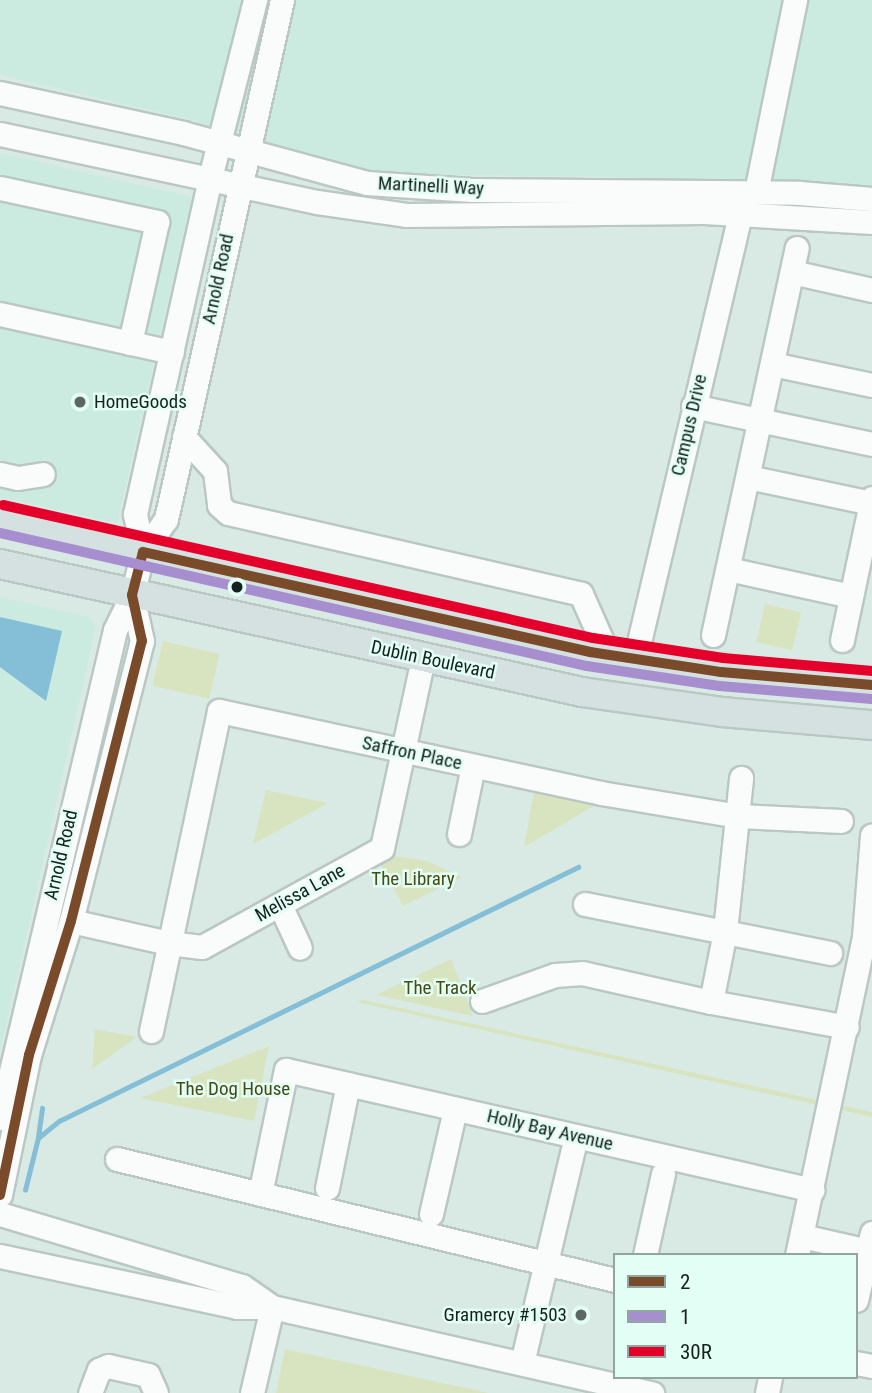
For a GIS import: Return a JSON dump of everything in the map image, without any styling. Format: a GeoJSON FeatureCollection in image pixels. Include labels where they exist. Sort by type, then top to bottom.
{"type":"FeatureCollection","features":[{"type":"Feature","properties":{"kind":"main road"},"geometry":{"type":"LineString","coordinates":[[0,519],[287,586],[622,657],[721,672],[872,685]]}},
{"type":"Feature","properties":{"kind":"main road","name":"Dublin Boulevard"},"geometry":{"type":"LineString","coordinates":[[0,564],[582,692],[722,712],[872,725]]}},
{"type":"Feature","properties":{"kind":"street","name":"Arnold Road"},"geometry":{"type":"LineString","coordinates":[[143,552],[135,514],[210,178],[255,0]]}},
{"type":"Feature","properties":{"kind":"street","name":"Arnold Road"},"geometry":{"type":"LineString","coordinates":[[0,1118],[115,630],[132,595],[143,552],[166,519],[238,185],[282,0]]}},
{"type":"Feature","properties":{"kind":"street","name":"Campus Drive"},"geometry":{"type":"LineString","coordinates":[[622,657],[693,406],[795,0]]}},
{"type":"Feature","properties":{"kind":"street","name":"Martinelli Way"},"geometry":{"type":"LineString","coordinates":[[0,93],[183,133],[219,145],[367,183],[472,190],[747,199],[872,199]]}},
{"type":"Feature","properties":{"kind":"street","name":"Martinelli Way"},"geometry":{"type":"LineString","coordinates":[[0,134],[317,202],[405,215],[747,199],[872,222]]}},
{"type":"Feature","properties":{"kind":"street"},"geometry":{"type":"LineString","coordinates":[[0,188],[157,222],[130,343]]}},
{"type":"Feature","properties":{"kind":"street"},"geometry":{"type":"LineString","coordinates":[[713,635],[797,248]]}},
{"type":"Feature","properties":{"kind":"street"},"geometry":{"type":"LineString","coordinates":[[792,272],[872,290]]}},
{"type":"Feature","properties":{"kind":"street"},"geometry":{"type":"LineString","coordinates":[[0,314],[172,352]]}},
{"type":"Feature","properties":{"kind":"street"},"geometry":{"type":"LineString","coordinates":[[772,364],[872,385]]}},
{"type":"Feature","properties":{"kind":"street"},"geometry":{"type":"LineString","coordinates":[[693,406],[872,444]]}},
{"type":"Feature","properties":{"kind":"street"},"geometry":{"type":"LineString","coordinates":[[184,437],[215,471],[219,505],[228,513],[581,594],[622,657]]}},
{"type":"Feature","properties":{"kind":"street"},"geometry":{"type":"LineString","coordinates":[[0,474],[18,478],[43,474]]}},
{"type":"Feature","properties":{"kind":"street"},"geometry":{"type":"LineString","coordinates":[[748,477],[872,501],[842,640]]}},
{"type":"Feature","properties":{"kind":"street"},"geometry":{"type":"LineString","coordinates":[[728,569],[851,596]]}},
{"type":"Feature","properties":{"kind":"street","name":"Arnold Road"},"geometry":{"type":"LineString","coordinates":[[0,1195],[29,1055],[71,921],[142,641],[132,595]]}},
{"type":"Feature","properties":{"kind":"street","name":"Melissa Lane"},"geometry":{"type":"LineString","coordinates":[[71,921],[169,943],[202,947],[382,848],[423,658]]}},
{"type":"Feature","properties":{"kind":"street","name":"Saffron Place"},"geometry":{"type":"LineString","coordinates":[[169,943],[219,711],[601,793],[739,816],[841,821]]}},
{"type":"Feature","properties":{"kind":"street"},"geometry":{"type":"LineString","coordinates":[[459,834],[473,766]]}},
{"type":"Feature","properties":{"kind":"street"},"geometry":{"type":"LineString","coordinates":[[711,1002],[724,932],[739,816],[741,778]]}},
{"type":"Feature","properties":{"kind":"street"},"geometry":{"type":"LineString","coordinates":[[858,1292],[870,1242],[800,1246],[864,937],[872,835]]}},
{"type":"Feature","properties":{"kind":"street"},"geometry":{"type":"LineString","coordinates":[[585,904],[830,953]]}},
{"type":"Feature","properties":{"kind":"street"},"geometry":{"type":"LineString","coordinates":[[280,905],[300,948]]}},
{"type":"Feature","properties":{"kind":"street"},"geometry":{"type":"LineString","coordinates":[[150,1031],[169,943]]}},
{"type":"Feature","properties":{"kind":"street"},"geometry":{"type":"LineString","coordinates":[[482,1001],[555,975],[582,973],[711,1002],[847,1027]]}},
{"type":"Feature","properties":{"kind":"street","name":"Holly Bay Avenue"},"geometry":{"type":"LineString","coordinates":[[260,1194],[286,1070],[813,1190]]}},
{"type":"Feature","properties":{"kind":"street"},"geometry":{"type":"LineString","coordinates":[[327,1188],[348,1084]]}},
{"type":"Feature","properties":{"kind":"street"},"geometry":{"type":"LineString","coordinates":[[431,1214],[455,1108]]}},
{"type":"Feature","properties":{"kind":"street"},"geometry":{"type":"LineString","coordinates":[[522,1363],[576,1136]]}},
{"type":"Feature","properties":{"kind":"street"},"geometry":{"type":"LineString","coordinates":[[117,1159],[613,1280]]}},
{"type":"Feature","properties":{"kind":"street"},"geometry":{"type":"LineString","coordinates":[[645,1253],[663,1174]]}},
{"type":"Feature","properties":{"kind":"street"},"geometry":{"type":"LineString","coordinates":[[0,1214],[242,1286],[272,1307]]}},
{"type":"Feature","properties":{"kind":"street"},"geometry":{"type":"LineString","coordinates":[[0,1256],[237,1307],[272,1307],[652,1393]]}},
{"type":"Feature","properties":{"kind":"street"},"geometry":{"type":"LineString","coordinates":[[252,1393],[272,1307]]}},
{"type":"Feature","properties":{"kind":"street"},"geometry":{"type":"LineString","coordinates":[[90,1393],[99,1370],[108,1366],[148,1375],[156,1393]]}},
{"type":"Feature","properties":{"kind":"shaded area"},"geometry":{"type":"Polygon","coordinates":[[[0,0],[872,0],[872,191],[623,177],[382,174],[271,150],[189,119],[0,75],[0,0]]]}},
{"type":"Feature","properties":{"kind":"shaded area"},"geometry":{"type":"Polygon","coordinates":[[[0,153],[192,197],[117,523],[0,497],[0,153]]]}},
{"type":"Feature","properties":{"kind":"shaded area"},"geometry":{"type":"Polygon","coordinates":[[[0,597],[89,617],[96,627],[0,1052],[0,597]]]}},
{"type":"Feature","properties":{"kind":"green space"},"geometry":{"type":"Polygon","coordinates":[[[765,604],[801,612],[792,650],[756,642],[765,604]]]}},
{"type":"Feature","properties":{"kind":"green space"},"geometry":{"type":"Polygon","coordinates":[[[163,641],[220,654],[209,699],[153,686],[163,641]]]}},
{"type":"Feature","properties":{"kind":"green space"},"geometry":{"type":"Polygon","coordinates":[[[266,790],[328,803],[253,844],[266,790]]]}},
{"type":"Feature","properties":{"kind":"green space"},"geometry":{"type":"Polygon","coordinates":[[[534,791],[599,803],[524,847],[534,791]]]}},
{"type":"Feature","properties":{"kind":"green space","name":"The Library"},"geometry":{"type":"Polygon","coordinates":[[[389,855],[427,861],[462,877],[403,906],[377,858],[389,855]]]}},
{"type":"Feature","properties":{"kind":"green space","name":"The Track"},"geometry":{"type":"Polygon","coordinates":[[[451,959],[473,1016],[376,995],[451,959]]]}},
{"type":"Feature","properties":{"kind":"green space"},"geometry":{"type":"Polygon","coordinates":[[[364,1000],[872,1112],[872,1117],[357,1002],[364,1000]]]}},
{"type":"Feature","properties":{"kind":"green space"},"geometry":{"type":"Polygon","coordinates":[[[95,1029],[137,1037],[92,1069],[95,1029]]]}},
{"type":"Feature","properties":{"kind":"green space","name":"The Dog House"},"geometry":{"type":"Polygon","coordinates":[[[269,1046],[254,1121],[140,1098],[269,1046]]]}},
{"type":"Feature","properties":{"kind":"green space"},"geometry":{"type":"Polygon","coordinates":[[[285,1349],[489,1393],[276,1393],[285,1349]]]}},
{"type":"Feature","properties":{"kind":"water"},"geometry":{"type":"Polygon","coordinates":[[[0,617],[62,631],[46,701],[0,667],[0,617]]]}},
{"type":"Feature","properties":{"kind":"waterway"},"geometry":{"type":"LineString","coordinates":[[25,1190],[38,1138],[59,1121],[578,867]]}},
{"type":"Feature","properties":{"kind":"waterway"},"geometry":{"type":"LineString","coordinates":[[38,1137],[42,1108]]}},
{"type":"Feature","properties":{"kind":"transit line","name":"30R"},"geometry":{"type":"LineString","coordinates":[[3,505],[593,638],[723,658],[872,671]]}},
{"type":"Feature","properties":{"kind":"transit line","name":"1"},"geometry":{"type":"LineString","coordinates":[[0,533],[587,666],[720,686],[871,699]]}},
{"type":"Feature","properties":{"kind":"transit line","name":"2"},"geometry":{"type":"LineString","coordinates":[[0,1195],[29,1055],[71,921],[142,641],[132,595],[143,552],[590,652],[721,672],[872,685]]}},
{"type":"Feature","properties":{"kind":"place","name":"HomeGoods"},"geometry":{"type":"Point","coordinates":[80,402]}},
{"type":"Feature","properties":{"kind":"place","name":"Gramercy #1503"},"geometry":{"type":"Point","coordinates":[581,1315]}}]}
